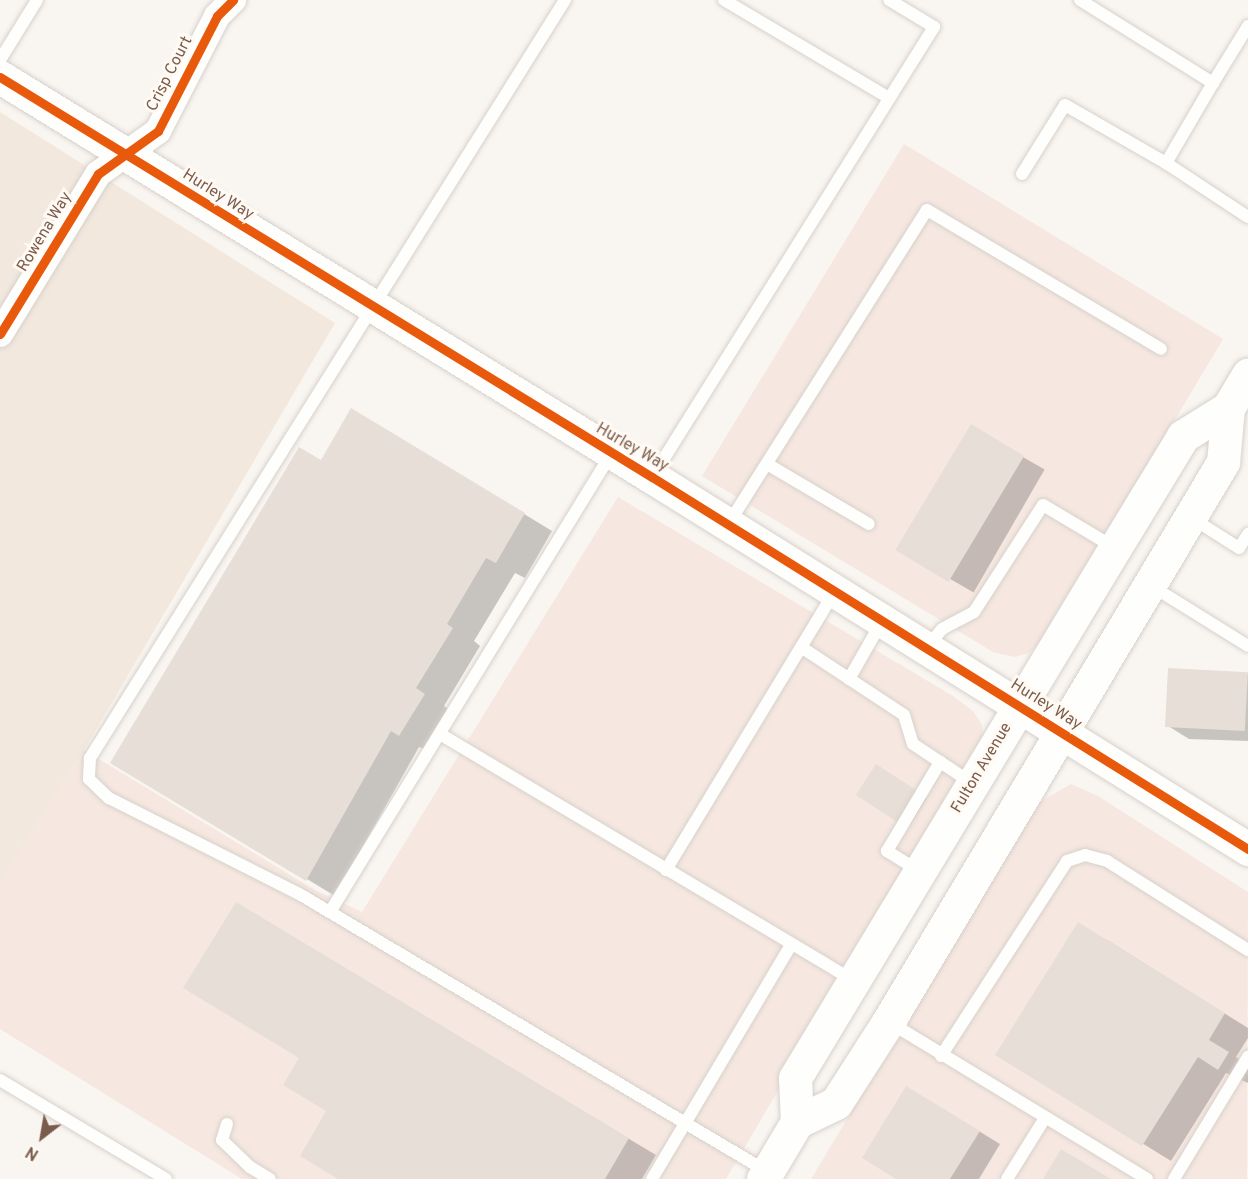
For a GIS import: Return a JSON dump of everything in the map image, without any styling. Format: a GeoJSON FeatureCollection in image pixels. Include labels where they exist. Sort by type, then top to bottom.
{"type":"FeatureCollection","features":[{"type":"Feature","properties":{"kind":"main road","name":"Hurley Way"},"geometry":{"type":"LineString","coordinates":[[0,77],[611,454],[729,524],[1061,732],[1246,842]]}},
{"type":"Feature","properties":{"kind":"main road","name":"Fulton Avenue"},"geometry":{"type":"LineString","coordinates":[[1228,408],[1183,436],[1019,706],[795,1078],[797,1122],[836,1103],[888,1022],[1223,462],[1228,408],[1248,375]]}},
{"type":"Feature","properties":{"kind":"main road"},"geometry":{"type":"LineString","coordinates":[[765,1175],[797,1122]]}},
{"type":"Feature","properties":{"kind":"street","name":"Crisp Court"},"geometry":{"type":"LineString","coordinates":[[126,155],[158,131],[217,16],[233,0]]}},
{"type":"Feature","properties":{"kind":"street","name":"Rowena Way"},"geometry":{"type":"LineString","coordinates":[[0,334],[98,174],[126,155]]}},
{"type":"Feature","properties":{"kind":"lane"},"geometry":{"type":"LineString","coordinates":[[0,60],[37,0]]}},
{"type":"Feature","properties":{"kind":"lane"},"geometry":{"type":"LineString","coordinates":[[565,0],[373,308],[328,374],[90,758],[89,779],[109,798],[330,912],[686,1123],[765,1175]]}},
{"type":"Feature","properties":{"kind":"lane"},"geometry":{"type":"LineString","coordinates":[[724,0],[889,99]]}},
{"type":"Feature","properties":{"kind":"lane"},"geometry":{"type":"LineString","coordinates":[[652,477],[934,27],[888,0]]}},
{"type":"Feature","properties":{"kind":"lane"},"geometry":{"type":"LineString","coordinates":[[1080,0],[1213,83]]}},
{"type":"Feature","properties":{"kind":"lane"},"geometry":{"type":"LineString","coordinates":[[1166,163],[1248,26]]}},
{"type":"Feature","properties":{"kind":"lane"},"geometry":{"type":"LineString","coordinates":[[1022,174],[1065,105],[1166,163],[1248,217]]}},
{"type":"Feature","properties":{"kind":"lane"},"geometry":{"type":"LineString","coordinates":[[729,524],[927,210],[1161,349]]}},
{"type":"Feature","properties":{"kind":"lane"},"geometry":{"type":"LineString","coordinates":[[330,912],[611,454]]}},
{"type":"Feature","properties":{"kind":"lane"},"geometry":{"type":"LineString","coordinates":[[767,464],[869,524]]}},
{"type":"Feature","properties":{"kind":"lane"},"geometry":{"type":"LineString","coordinates":[[926,648],[942,630],[974,612],[1042,505],[1115,548]]}},
{"type":"Feature","properties":{"kind":"lane"},"geometry":{"type":"LineString","coordinates":[[1189,517],[1239,548],[1248,534]]}},
{"type":"Feature","properties":{"kind":"lane"},"geometry":{"type":"LineString","coordinates":[[1149,584],[1248,646]]}},
{"type":"Feature","properties":{"kind":"lane"},"geometry":{"type":"LineString","coordinates":[[666,870],[835,591]]}},
{"type":"Feature","properties":{"kind":"lane"},"geometry":{"type":"LineString","coordinates":[[849,679],[882,620]]}},
{"type":"Feature","properties":{"kind":"lane"},"geometry":{"type":"LineString","coordinates":[[801,647],[904,715],[913,744],[973,784]]}},
{"type":"Feature","properties":{"kind":"lane"},"geometry":{"type":"LineString","coordinates":[[440,734],[854,981]]}},
{"type":"Feature","properties":{"kind":"lane"},"geometry":{"type":"LineString","coordinates":[[920,871],[887,851],[940,762]]}},
{"type":"Feature","properties":{"kind":"lane"},"geometry":{"type":"LineString","coordinates":[[941,1056],[1067,861],[1084,855],[1107,861],[1248,950]]}},
{"type":"Feature","properties":{"kind":"lane"},"geometry":{"type":"LineString","coordinates":[[652,1179],[791,945]]}},
{"type":"Feature","properties":{"kind":"lane"},"geometry":{"type":"LineString","coordinates":[[888,1022],[1147,1179]]}},
{"type":"Feature","properties":{"kind":"lane"},"geometry":{"type":"LineString","coordinates":[[1174,1179],[1248,1057]]}},
{"type":"Feature","properties":{"kind":"lane"},"geometry":{"type":"LineString","coordinates":[[0,1080],[166,1179]]}},
{"type":"Feature","properties":{"kind":"lane"},"geometry":{"type":"LineString","coordinates":[[1007,1179],[1045,1118]]}},
{"type":"Feature","properties":{"kind":"lane"},"geometry":{"type":"LineString","coordinates":[[226,1124],[222,1140],[250,1167],[270,1179]]}},
{"type":"Feature","properties":{"kind":"shaded area"},"geometry":{"type":"Polygon","coordinates":[[[0,112],[335,323],[84,750],[0,884],[0,112]]]}},
{"type":"Feature","properties":{"kind":"shaded area"},"geometry":{"type":"Polygon","coordinates":[[[904,144],[1223,339],[1043,641],[1029,653],[1014,657],[993,652],[702,476],[904,144]]]}},
{"type":"Feature","properties":{"kind":"shaded area"},"geometry":{"type":"Polygon","coordinates":[[[618,497],[953,696],[973,711],[982,725],[983,735],[948,802],[726,1179],[242,1179],[0,1029],[0,884],[84,750],[315,890],[362,912],[618,497]]]}},
{"type":"Feature","properties":{"kind":"shaded area"},"geometry":{"type":"Polygon","coordinates":[[[1071,784],[1098,796],[1248,892],[1247,1179],[811,1179],[1038,803],[1071,784]]]}},
{"type":"Feature","properties":{"kind":"building"},"geometry":{"type":"Polygon","coordinates":[[[351,408],[525,513],[496,563],[486,558],[447,624],[453,628],[416,688],[425,694],[399,736],[391,731],[306,881],[110,763],[299,447],[321,460],[351,408]]]}},
{"type":"Feature","properties":{"kind":"building"},"geometry":{"type":"Polygon","coordinates":[[[971,424],[1024,456],[948,582],[895,550],[971,424]]]}},
{"type":"Feature","properties":{"kind":"building"},"geometry":{"type":"Polygon","coordinates":[[[1168,668],[1248,672],[1245,731],[1165,727],[1168,668]]]}},
{"type":"Feature","properties":{"kind":"building"},"geometry":{"type":"Polygon","coordinates":[[[876,764],[921,793],[901,824],[856,795],[876,764]]]}},
{"type":"Feature","properties":{"kind":"building"},"geometry":{"type":"Polygon","coordinates":[[[236,902],[629,1138],[605,1179],[338,1179],[300,1156],[326,1111],[283,1085],[299,1058],[183,988],[236,902]]]}},
{"type":"Feature","properties":{"kind":"building"},"geometry":{"type":"Polygon","coordinates":[[[1078,922],[1225,1013],[1209,1040],[1229,1052],[1218,1070],[1198,1057],[1142,1146],[995,1055],[1078,922]]]}},
{"type":"Feature","properties":{"kind":"building"},"geometry":{"type":"Polygon","coordinates":[[[906,1086],[980,1131],[950,1179],[896,1179],[862,1158],[906,1086]]]}},
{"type":"Feature","properties":{"kind":"building"},"geometry":{"type":"Polygon","coordinates":[[[1061,1149],[1111,1179],[1043,1179],[1061,1149]]]}},
{"type":"Feature","properties":{"kind":"cycle path"},"geometry":{"type":"LineString","coordinates":[[0,334],[98,174],[158,131],[217,16],[233,0]]}},
{"type":"Feature","properties":{"kind":"cycle path"},"geometry":{"type":"LineString","coordinates":[[0,77],[652,477],[1248,849]]}}]}
